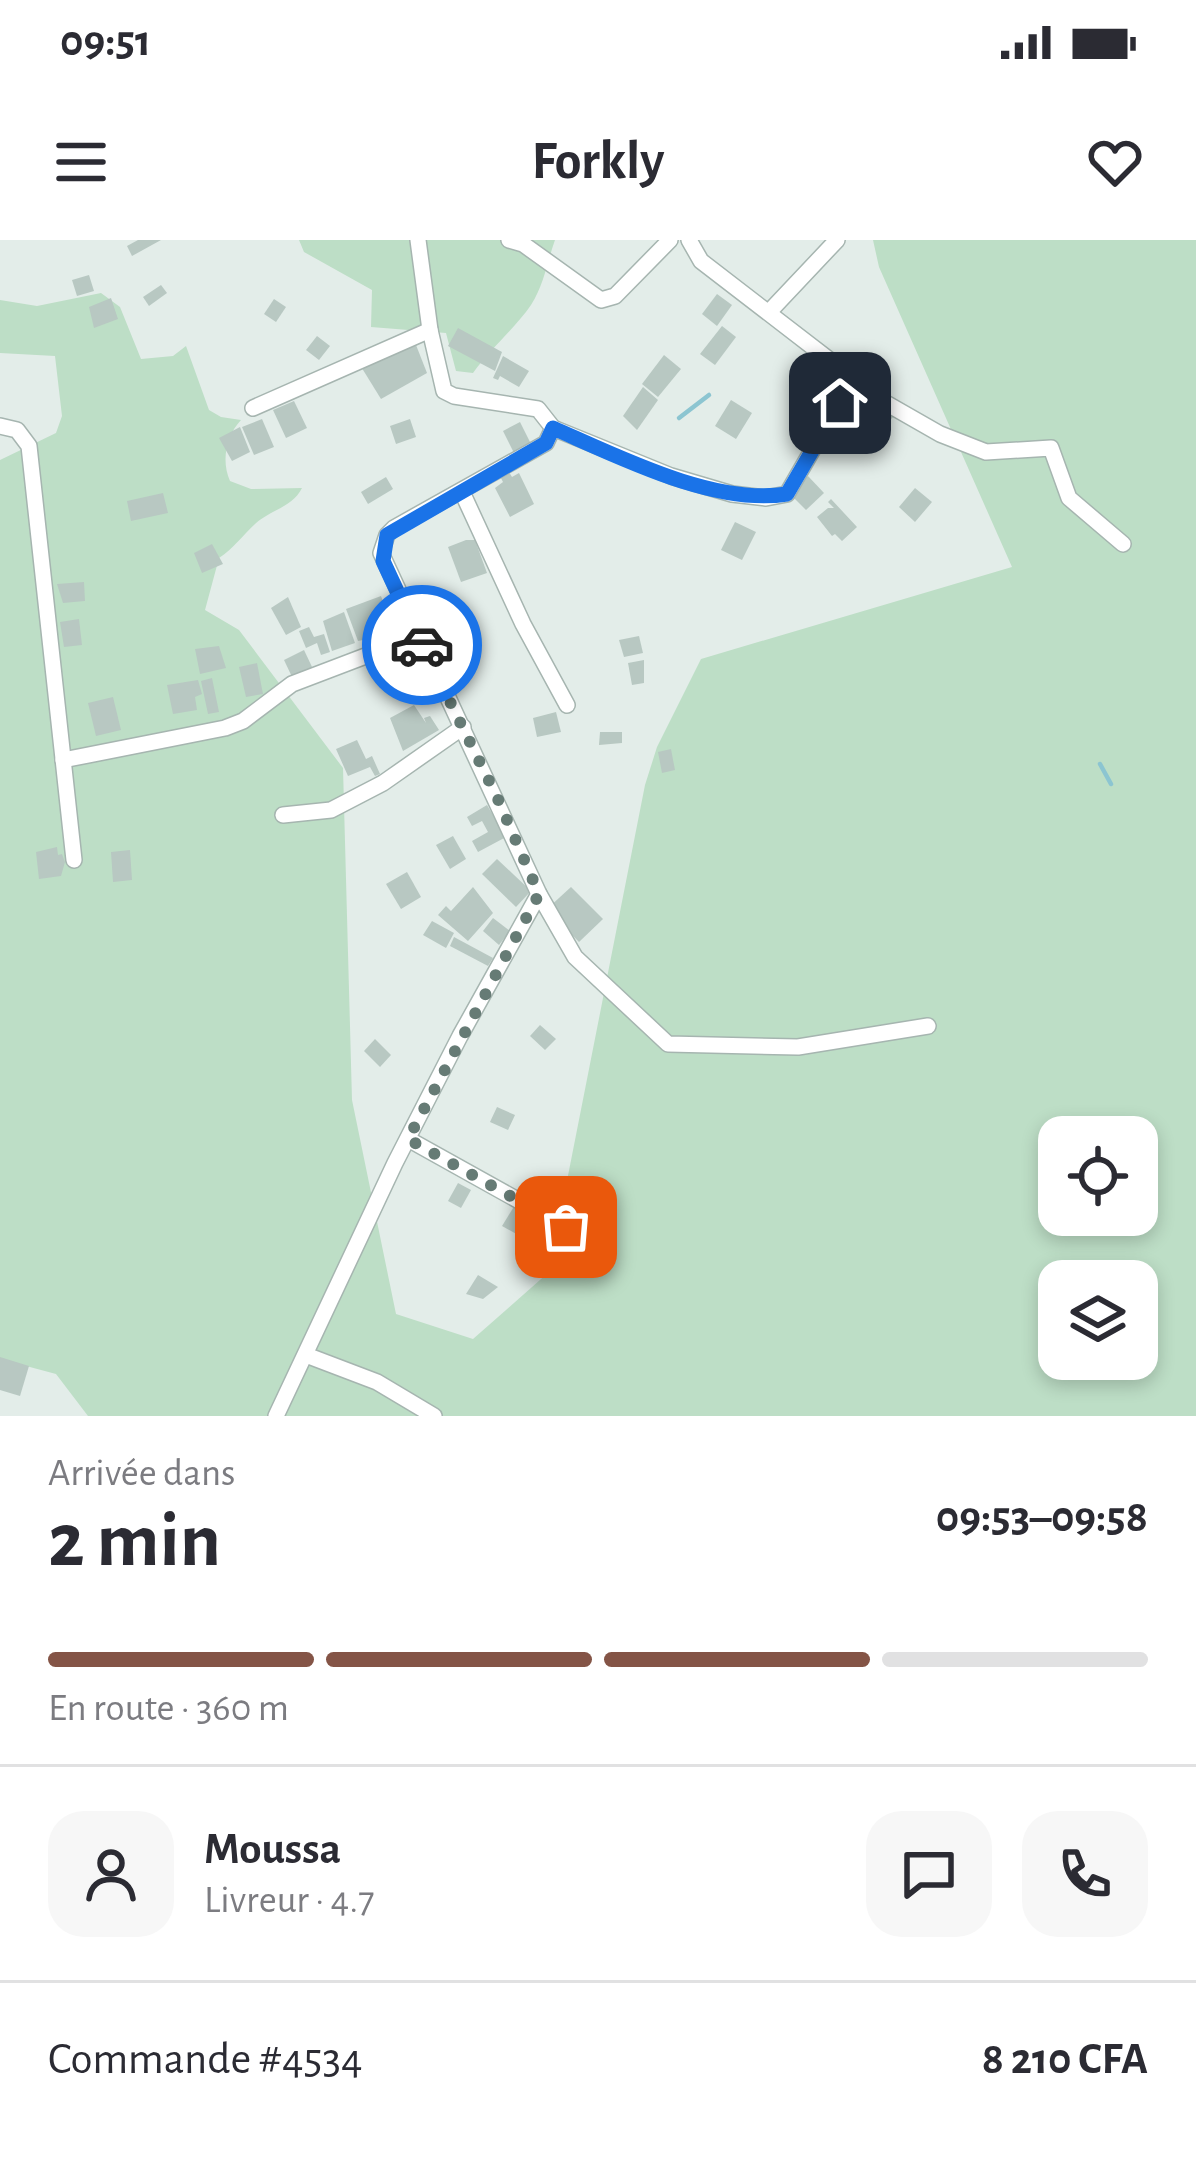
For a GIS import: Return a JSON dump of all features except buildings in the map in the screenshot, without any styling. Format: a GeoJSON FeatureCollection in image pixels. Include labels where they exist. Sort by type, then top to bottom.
{"type":"FeatureCollection","features":[{"type":"Feature","properties":{"kind":"street"},"geometry":{"type":"LineString","coordinates":[[418,240],[441,387],[448,394],[538,409],[553,428],[671,476],[732,494],[766,498],[787,494],[854,377]]}},
{"type":"Feature","properties":{"kind":"street"},"geometry":{"type":"LineString","coordinates":[[513,240],[602,300],[615,296],[670,240]]}},
{"type":"Feature","properties":{"kind":"street"},"geometry":{"type":"LineString","coordinates":[[689,240],[701,261],[884,402],[940,434],[986,452],[1051,448],[1069,498],[1124,544]]}},
{"type":"Feature","properties":{"kind":"street"},"geometry":{"type":"LineString","coordinates":[[770,310],[837,240]]}},
{"type":"Feature","properties":{"kind":"street"},"geometry":{"type":"LineString","coordinates":[[253,408],[430,330]]}},
{"type":"Feature","properties":{"kind":"street"},"geometry":{"type":"LineString","coordinates":[[0,426],[16,430],[29,446],[74,860]]}},
{"type":"Feature","properties":{"kind":"street"},"geometry":{"type":"LineString","coordinates":[[553,428],[546,443],[394,528],[383,544],[383,561],[539,894],[575,957],[668,1044],[798,1047],[928,1026]]}},
{"type":"Feature","properties":{"kind":"street"},"geometry":{"type":"LineString","coordinates":[[462,492],[523,624],[567,705]]}},
{"type":"Feature","properties":{"kind":"street"},"geometry":{"type":"LineString","coordinates":[[63,760],[225,728],[243,721],[292,683],[418,636]]}},
{"type":"Feature","properties":{"kind":"street"},"geometry":{"type":"LineString","coordinates":[[283,815],[331,810],[383,783],[463,727]]}},
{"type":"Feature","properties":{"kind":"street"},"geometry":{"type":"LineString","coordinates":[[276,1416],[408,1139],[539,894]]}},
{"type":"Feature","properties":{"kind":"street"},"geometry":{"type":"LineString","coordinates":[[408,1139],[566,1227]]}},
{"type":"Feature","properties":{"kind":"street"},"geometry":{"type":"LineString","coordinates":[[306,1354],[377,1382],[434,1416]]}},
{"type":"Feature","properties":{"kind":"green space"},"geometry":{"type":"Polygon","coordinates":[[[299,240],[555,240],[531,305],[473,373],[456,371],[446,333],[371,327],[372,290],[304,252],[299,240]]]}},
{"type":"Feature","properties":{"kind":"green space"},"geometry":{"type":"Polygon","coordinates":[[[873,240],[1196,240],[1196,1416],[88,1416],[56,1374],[0,1359],[0,460],[56,433],[62,416],[55,356],[0,353],[0,300],[37,306],[101,293],[120,307],[141,359],[173,356],[186,346],[209,410],[241,420],[226,449],[230,481],[251,489],[302,488],[219,558],[205,610],[239,630],[343,768],[352,1100],[396,1314],[473,1339],[549,1272],[645,785],[657,747],[701,659],[1012,567],[879,267],[873,240]]]}},
{"type":"Feature","properties":{"kind":"waterway"},"geometry":{"type":"LineString","coordinates":[[679,418],[709,395]]}},
{"type":"Feature","properties":{"kind":"waterway"},"geometry":{"type":"LineString","coordinates":[[1100,764],[1111,784]]}},
{"type":"Feature","properties":{"kind":"way so far"},"geometry":{"type":"LineString","coordinates":[[422,645],[539,894],[408,1139],[566,1227]]}},
{"type":"Feature","properties":{"kind":"route"},"geometry":{"type":"LineString","coordinates":[[422,645],[383,561],[387,535],[546,443],[553,428],[671,476],[732,494],[766,498],[787,494],[840,403]]}}]}
